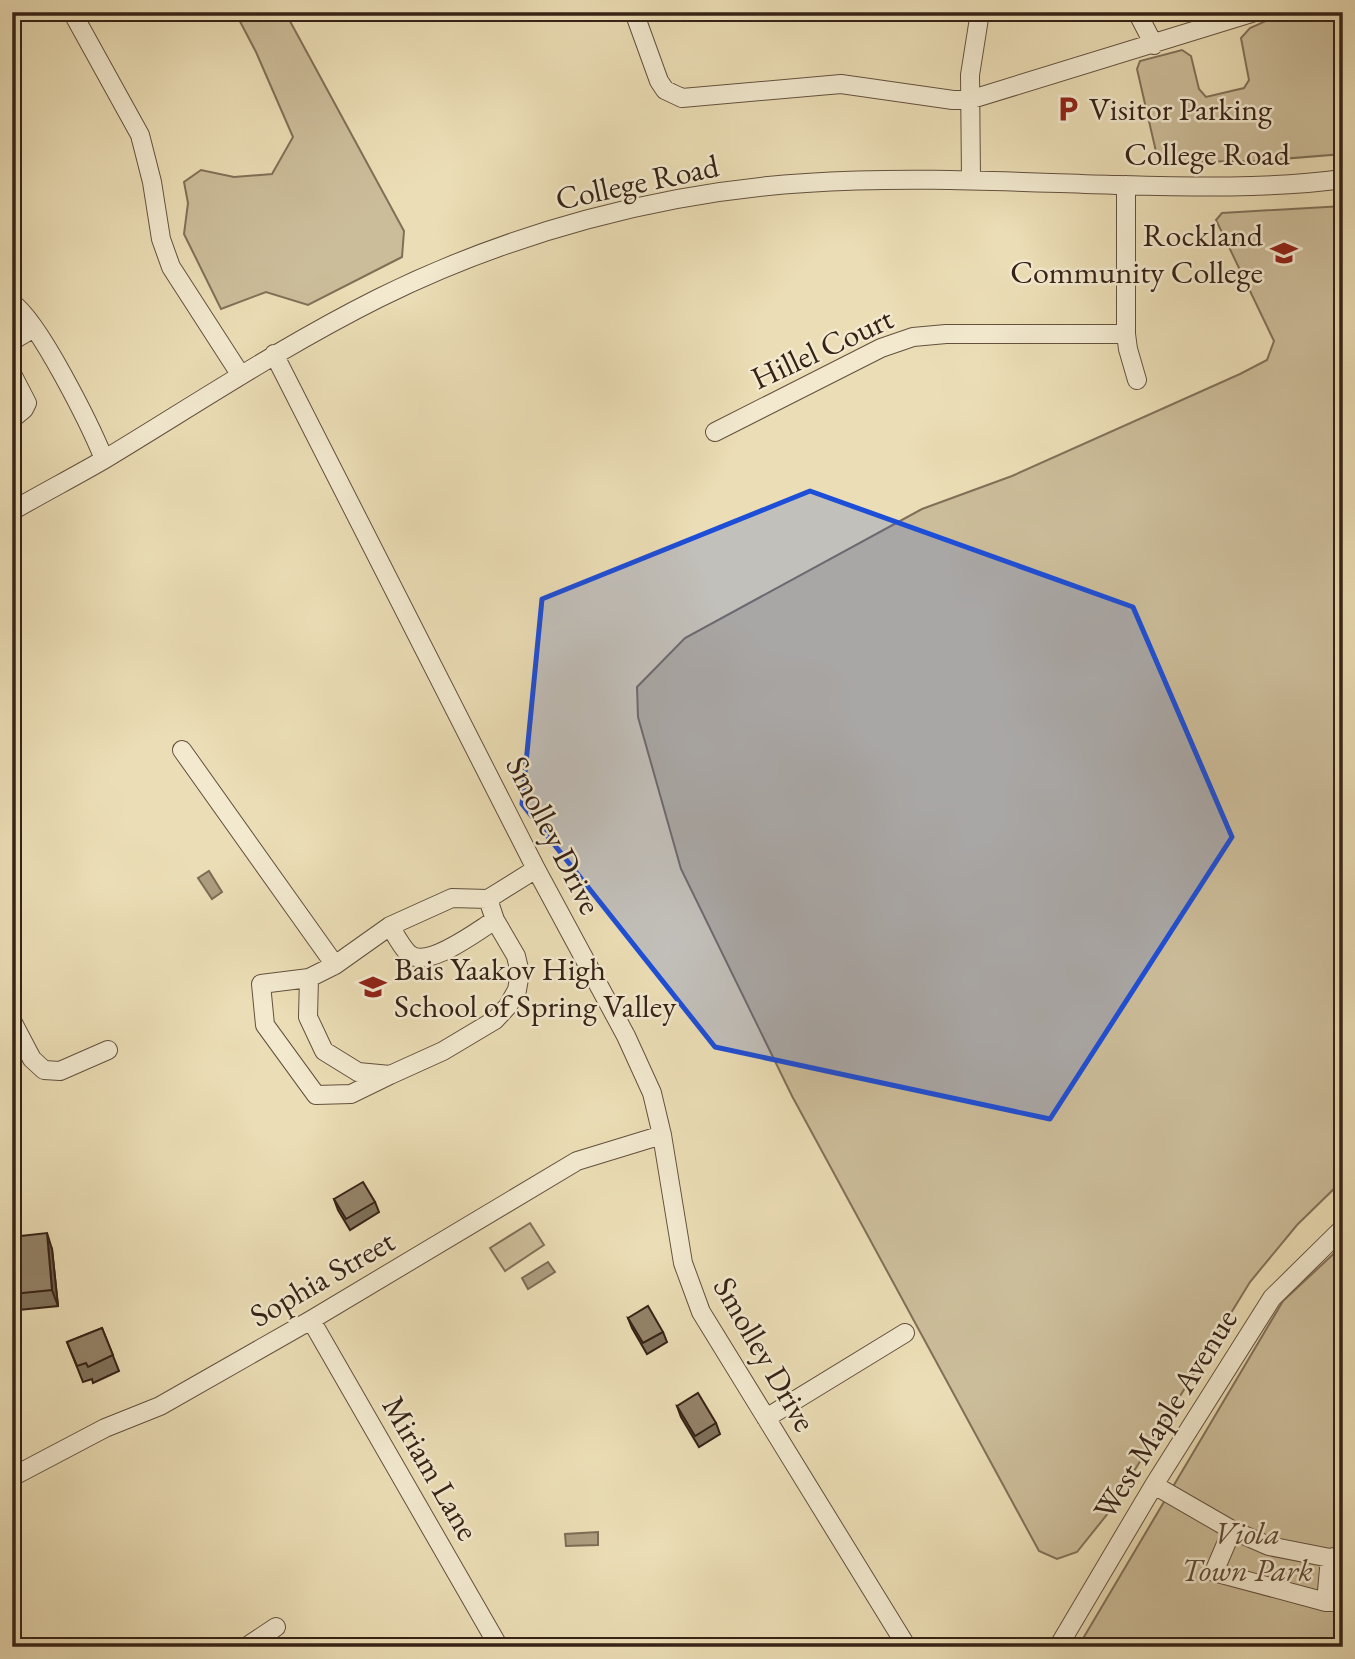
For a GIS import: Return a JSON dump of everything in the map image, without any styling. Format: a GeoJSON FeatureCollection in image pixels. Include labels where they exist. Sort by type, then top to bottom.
{"type":"FeatureCollection","features":[{"type":"Feature","properties":{"kind":"street"},"geometry":{"type":"LineString","coordinates":[[72,12],[140,135],[152,182],[161,239],[171,267],[240,374]]}},
{"type":"Feature","properties":{"kind":"street"},"geometry":{"type":"LineString","coordinates":[[634,12],[659,81],[665,90],[682,98],[841,84],[953,100],[1003,99],[1083,74],[1154,44],[1255,12]]}},
{"type":"Feature","properties":{"kind":"street"},"geometry":{"type":"LineString","coordinates":[[971,180],[970,75],[981,12]]}},
{"type":"Feature","properties":{"kind":"street"},"geometry":{"type":"LineString","coordinates":[[1138,12],[1154,44]]}},
{"type":"Feature","properties":{"kind":"street","name":"College Road"},"geometry":{"type":"LineString","coordinates":[[12,511],[104,459],[240,374],[342,317],[425,277],[504,246],[583,221],[679,200],[790,184],[971,180],[1245,187],[1343,179]]}},
{"type":"Feature","properties":{"kind":"street"},"geometry":{"type":"LineString","coordinates":[[1126,185],[1126,334],[1137,380]]}},
{"type":"Feature","properties":{"kind":"street"},"geometry":{"type":"LineString","coordinates":[[12,303],[21,310],[34,328],[93,432],[104,459]]}},
{"type":"Feature","properties":{"kind":"street"},"geometry":{"type":"LineString","coordinates":[[12,341],[34,328]]}},
{"type":"Feature","properties":{"kind":"street","name":"Hillel Court"},"geometry":{"type":"LineString","coordinates":[[715,432],[881,348],[913,337],[946,334],[1126,334]]}},
{"type":"Feature","properties":{"kind":"street","name":"Smolley Drive"},"geometry":{"type":"LineString","coordinates":[[275,354],[536,869],[626,1036],[652,1093],[663,1135],[683,1263],[701,1312],[906,1647]]}},
{"type":"Feature","properties":{"kind":"street"},"geometry":{"type":"LineString","coordinates":[[12,374],[27,403],[24,410],[12,419]]}},
{"type":"Feature","properties":{"kind":"street"},"geometry":{"type":"LineString","coordinates":[[183,750],[335,965]]}},
{"type":"Feature","properties":{"kind":"street"},"geometry":{"type":"LineString","coordinates":[[488,899],[495,920],[516,956],[520,973],[517,990],[508,1006],[495,1020],[443,1051],[351,1094],[316,1095],[265,1025],[261,984],[309,978],[335,965],[390,926],[452,898],[488,899],[536,869]]}},
{"type":"Feature","properties":{"kind":"street"},"geometry":{"type":"LineString","coordinates":[[390,926],[409,955],[419,959],[432,958],[495,920]]}},
{"type":"Feature","properties":{"kind":"street"},"geometry":{"type":"LineString","coordinates":[[309,978],[308,1017],[324,1051],[358,1072],[390,1075]]}},
{"type":"Feature","properties":{"kind":"street"},"geometry":{"type":"LineString","coordinates":[[12,1021],[32,1059],[44,1070],[60,1071],[108,1050]]}},
{"type":"Feature","properties":{"kind":"street","name":"Sophia Street"},"geometry":{"type":"LineString","coordinates":[[12,1477],[105,1428],[160,1406],[311,1320],[577,1161],[663,1135]]}},
{"type":"Feature","properties":{"kind":"street","name":"West Maple Avenue"},"geometry":{"type":"LineString","coordinates":[[1058,1647],[1154,1485],[1272,1298],[1343,1228]]}},
{"type":"Feature","properties":{"kind":"street","name":"Miriam Lane"},"geometry":{"type":"LineString","coordinates":[[311,1320],[499,1647]]}},
{"type":"Feature","properties":{"kind":"street"},"geometry":{"type":"LineString","coordinates":[[766,1418],[905,1333]]}},
{"type":"Feature","properties":{"kind":"street"},"geometry":{"type":"LineString","coordinates":[[1154,1485],[1233,1530],[1269,1546],[1337,1556],[1334,1602],[1214,1572],[1233,1530]]}},
{"type":"Feature","properties":{"kind":"street"},"geometry":{"type":"LineString","coordinates":[[246,1647],[276,1627]]}},
{"type":"Feature","properties":{"kind":"highlighted area"},"geometry":{"type":"Polygon","coordinates":[[[810,491],[1133,607],[1232,837],[1050,1119],[715,1047],[522,804],[542,599],[810,491]]]}},
{"type":"Feature","properties":{"kind":"green space"},"geometry":{"type":"Polygon","coordinates":[[[235,12],[285,12],[404,231],[402,257],[308,305],[266,292],[221,309],[184,234],[188,203],[184,182],[201,170],[234,177],[272,174],[293,137],[256,52],[235,12]]]}},
{"type":"Feature","properties":{"kind":"green space"},"geometry":{"type":"Polygon","coordinates":[[[1286,12],[1343,12],[1343,154],[1256,161],[1164,162],[1157,156],[1137,69],[1140,61],[1182,50],[1191,56],[1199,89],[1206,97],[1244,88],[1249,80],[1241,38],[1250,28],[1286,12]]]}},
{"type":"Feature","properties":{"kind":"green space"},"geometry":{"type":"Polygon","coordinates":[[[1343,206],[1343,1180],[1297,1225],[1250,1282],[1109,1512],[1077,1552],[1057,1559],[1039,1551],[792,1096],[681,869],[638,717],[637,687],[685,638],[922,509],[1012,476],[1267,360],[1274,341],[1216,220],[1222,213],[1343,206]]]}},
{"type":"Feature","properties":{"kind":"green space"},"geometry":{"type":"Polygon","coordinates":[[[530,1223],[544,1245],[505,1271],[490,1248],[530,1223]]]}},
{"type":"Feature","properties":{"kind":"green space","name":"Viola Town Park"},"geometry":{"type":"Polygon","coordinates":[[[1343,1245],[1343,1647],[1078,1647],[1283,1301],[1343,1245]]]}},
{"type":"Feature","properties":{"kind":"shaded area"},"geometry":{"type":"Polygon","coordinates":[[[209,871],[222,892],[212,899],[198,878],[209,871]]]}},
{"type":"Feature","properties":{"kind":"shaded area"},"geometry":{"type":"Polygon","coordinates":[[[548,1262],[555,1272],[528,1289],[522,1278],[548,1262]]]}},
{"type":"Feature","properties":{"kind":"shaded area"},"geometry":{"type":"Polygon","coordinates":[[[598,1532],[598,1545],[566,1546],[565,1534],[598,1532]]]}},
{"type":"Feature","properties":{"kind":"building"},"geometry":{"type":"Polygon","coordinates":[[[363,1182],[375,1202],[346,1219],[334,1199],[363,1182]]]}},
{"type":"Feature","properties":{"kind":"building"},"geometry":{"type":"Polygon","coordinates":[[[47,1233],[52,1290],[13,1294],[12,1273],[15,1273],[12,1237],[47,1233]]]}},
{"type":"Feature","properties":{"kind":"building"},"geometry":{"type":"Polygon","coordinates":[[[648,1306],[663,1332],[643,1343],[628,1318],[648,1306]]]}},
{"type":"Feature","properties":{"kind":"building"},"geometry":{"type":"Polygon","coordinates":[[[102,1328],[113,1355],[88,1367],[86,1363],[77,1366],[67,1342],[102,1328]]]}},
{"type":"Feature","properties":{"kind":"building"},"geometry":{"type":"Polygon","coordinates":[[[698,1393],[716,1423],[695,1436],[677,1406],[698,1393]]]}},
{"type":"Feature","properties":{"kind":"place","name":"Visitor Parking"},"geometry":{"type":"Point","coordinates":[1068,109]}},
{"type":"Feature","properties":{"kind":"place","name":"Rockland Community College"},"geometry":{"type":"Point","coordinates":[1284,253]}},
{"type":"Feature","properties":{"kind":"place","name":"Bais Yaakov High School of Spring Valley"},"geometry":{"type":"Point","coordinates":[373,987]}}]}
